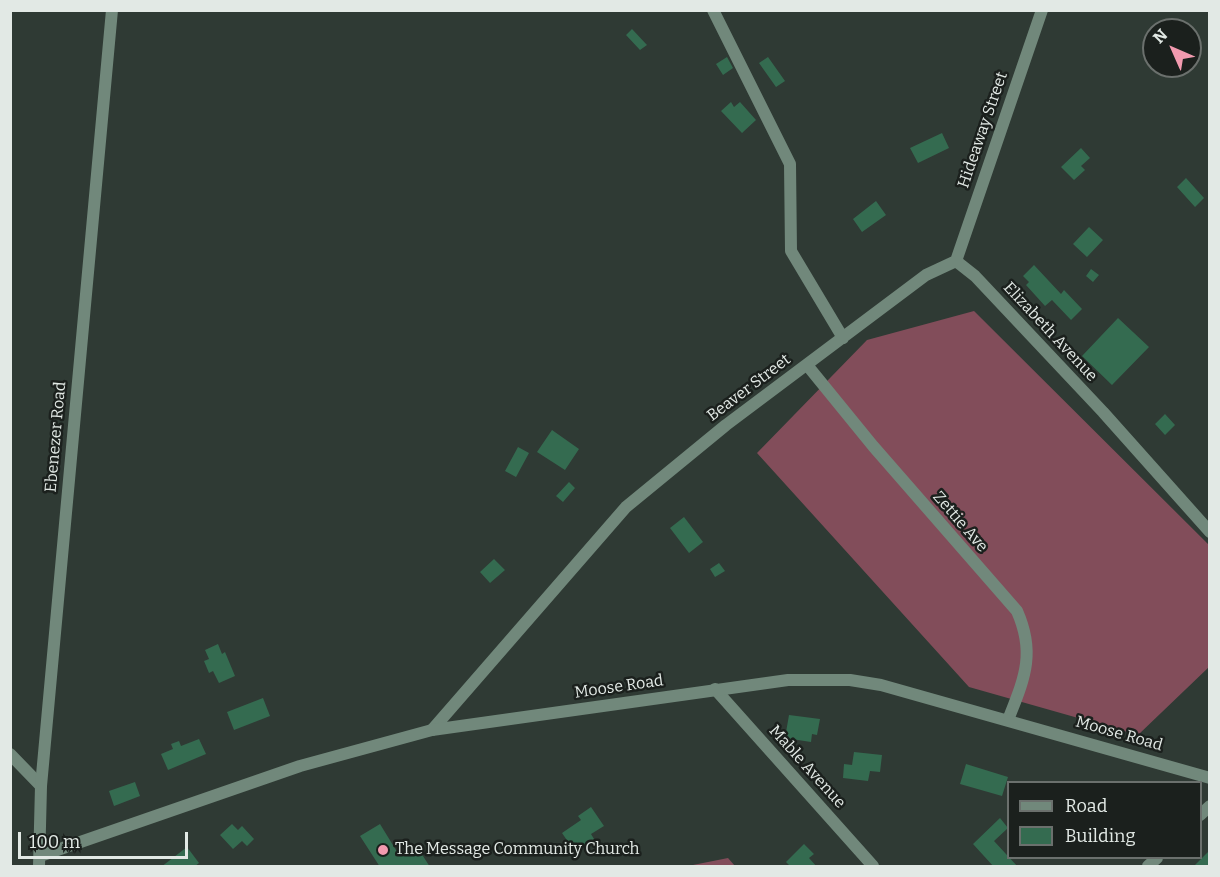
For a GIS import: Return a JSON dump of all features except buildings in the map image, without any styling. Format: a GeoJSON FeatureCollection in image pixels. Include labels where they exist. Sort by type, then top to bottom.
{"type":"FeatureCollection","features":[{"type":"Feature","properties":{"kind":"street","name":"Ebenezer Road"},"geometry":{"type":"LineString","coordinates":[[39,861],[41,786],[112,10]]}},
{"type":"Feature","properties":{"kind":"street"},"geometry":{"type":"LineString","coordinates":[[713,10],[790,164],[791,251],[843,338],[926,275],[956,261]]}},
{"type":"Feature","properties":{"kind":"street","name":"Hideaway Street"},"geometry":{"type":"LineString","coordinates":[[956,261],[1042,10]]}},
{"type":"Feature","properties":{"kind":"street","name":"Elizabeth Avenue"},"geometry":{"type":"LineString","coordinates":[[956,261],[975,276],[1103,412],[1209,532]]}},
{"type":"Feature","properties":{"kind":"street","name":"Beaver Street"},"geometry":{"type":"LineString","coordinates":[[432,730],[626,507],[726,425],[843,338]]}},
{"type":"Feature","properties":{"kind":"street","name":"Zettie Ave"},"geometry":{"type":"LineString","coordinates":[[807,365],[873,446],[1017,612],[1026,632],[1028,653],[1021,688],[1008,720]]}},
{"type":"Feature","properties":{"kind":"street","name":"Moose Road"},"geometry":{"type":"LineString","coordinates":[[39,861],[300,766],[432,730],[788,680],[850,680],[881,685],[1209,778]]}},
{"type":"Feature","properties":{"kind":"street","name":"Mable Avenue"},"geometry":{"type":"LineString","coordinates":[[716,689],[873,867]]}},
{"type":"Feature","properties":{"kind":"street"},"geometry":{"type":"LineString","coordinates":[[10,754],[41,786]]}},
{"type":"Feature","properties":{"kind":"shaded area"},"geometry":{"type":"Polygon","coordinates":[[[974,311],[1209,545],[1209,667],[1138,735],[969,687],[757,453],[867,340],[974,311]]]}},
{"type":"Feature","properties":{"kind":"shaded area"},"geometry":{"type":"Polygon","coordinates":[[[728,858],[735,866],[688,866],[728,858]]]}},
{"type":"Feature","properties":{"kind":"place","name":"The Message Community Church"},"geometry":{"type":"Point","coordinates":[383,850]}}]}
